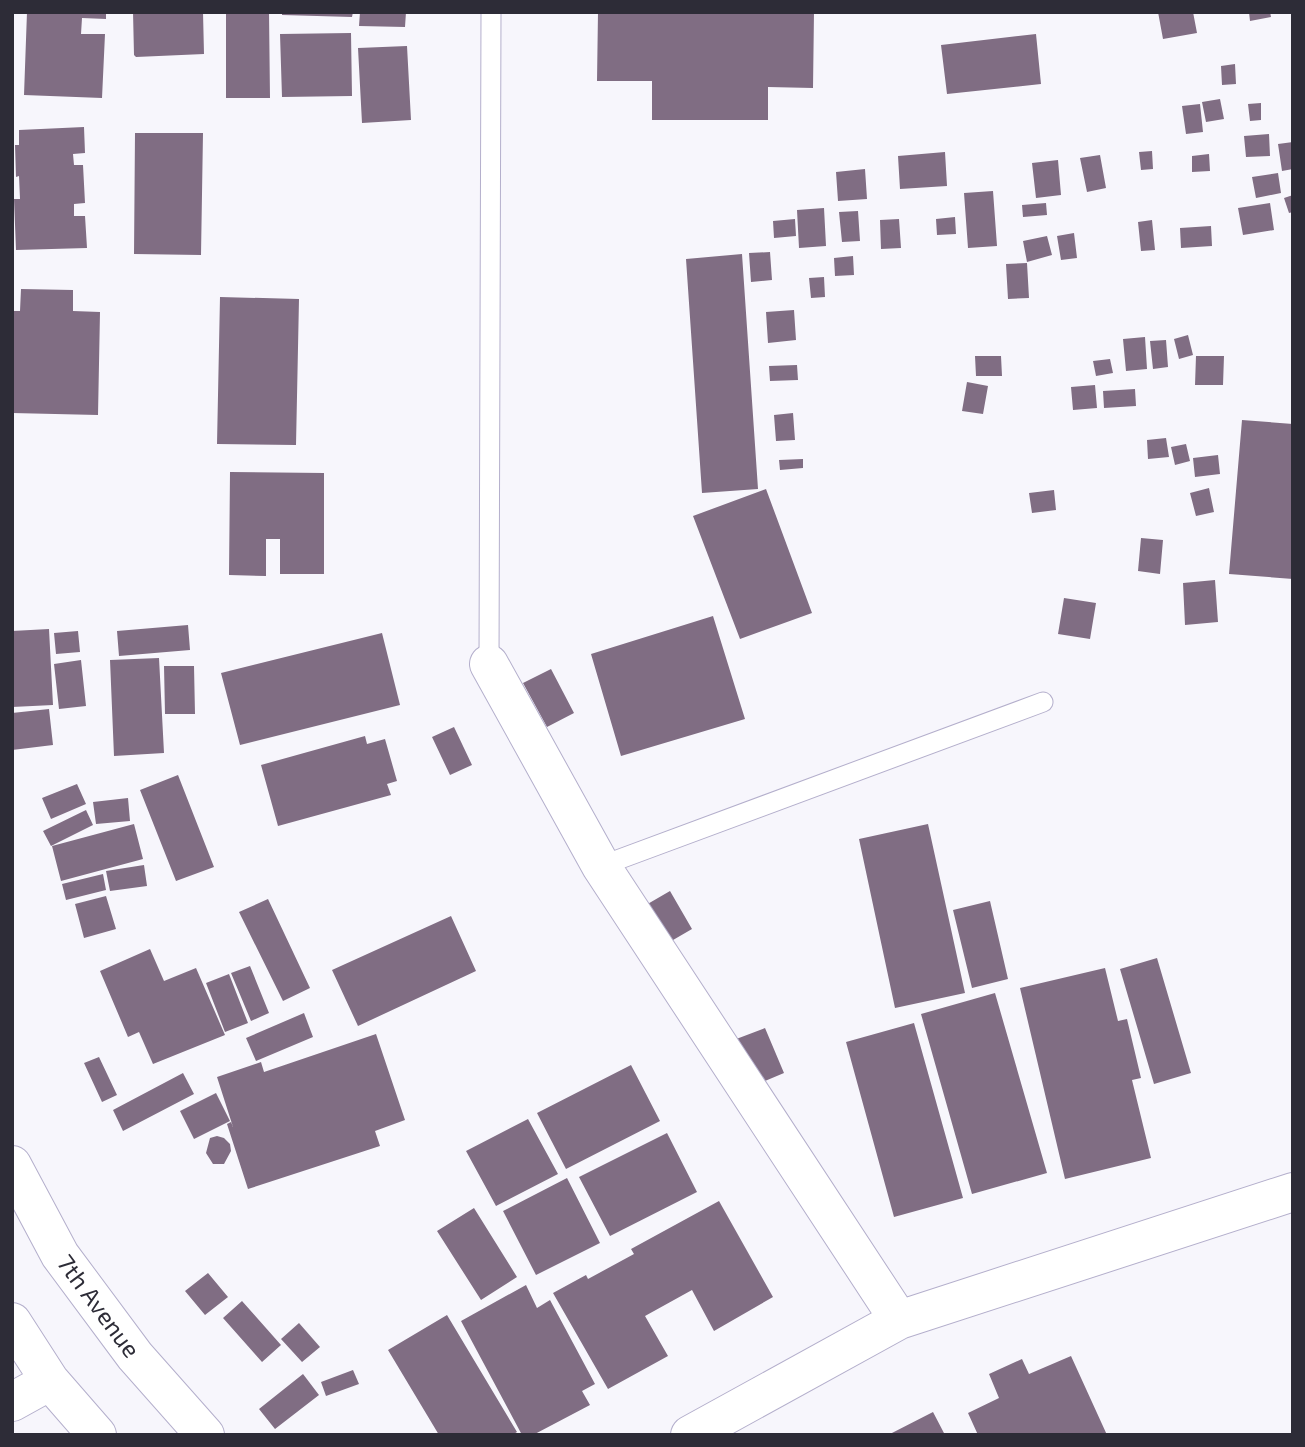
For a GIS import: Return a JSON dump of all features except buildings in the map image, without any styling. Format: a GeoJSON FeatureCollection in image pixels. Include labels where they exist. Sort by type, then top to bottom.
{"type":"FeatureCollection","features":[{"type":"Feature","properties":{"kind":"street"},"geometry":{"type":"LineString","coordinates":[[489,664],[601,866],[899,1320]]}},
{"type":"Feature","properties":{"kind":"street","name":"7th Avenue"},"geometry":{"type":"LineString","coordinates":[[12,1165],[60,1255],[135,1356],[205,1435]]}},
{"type":"Feature","properties":{"kind":"street"},"geometry":{"type":"LineString","coordinates":[[690,1435],[899,1320],[1293,1192]]}},
{"type":"Feature","properties":{"kind":"street"},"geometry":{"type":"LineString","coordinates":[[12,1322],[50,1381],[97,1435]]}},
{"type":"Feature","properties":{"kind":"street"},"geometry":{"type":"LineString","coordinates":[[12,1402],[50,1381]]}},
{"type":"Feature","properties":{"kind":"lane"},"geometry":{"type":"LineString","coordinates":[[489,664],[491,12]]}},
{"type":"Feature","properties":{"kind":"lane"},"geometry":{"type":"LineString","coordinates":[[601,866],[1043,702]]}}]}
